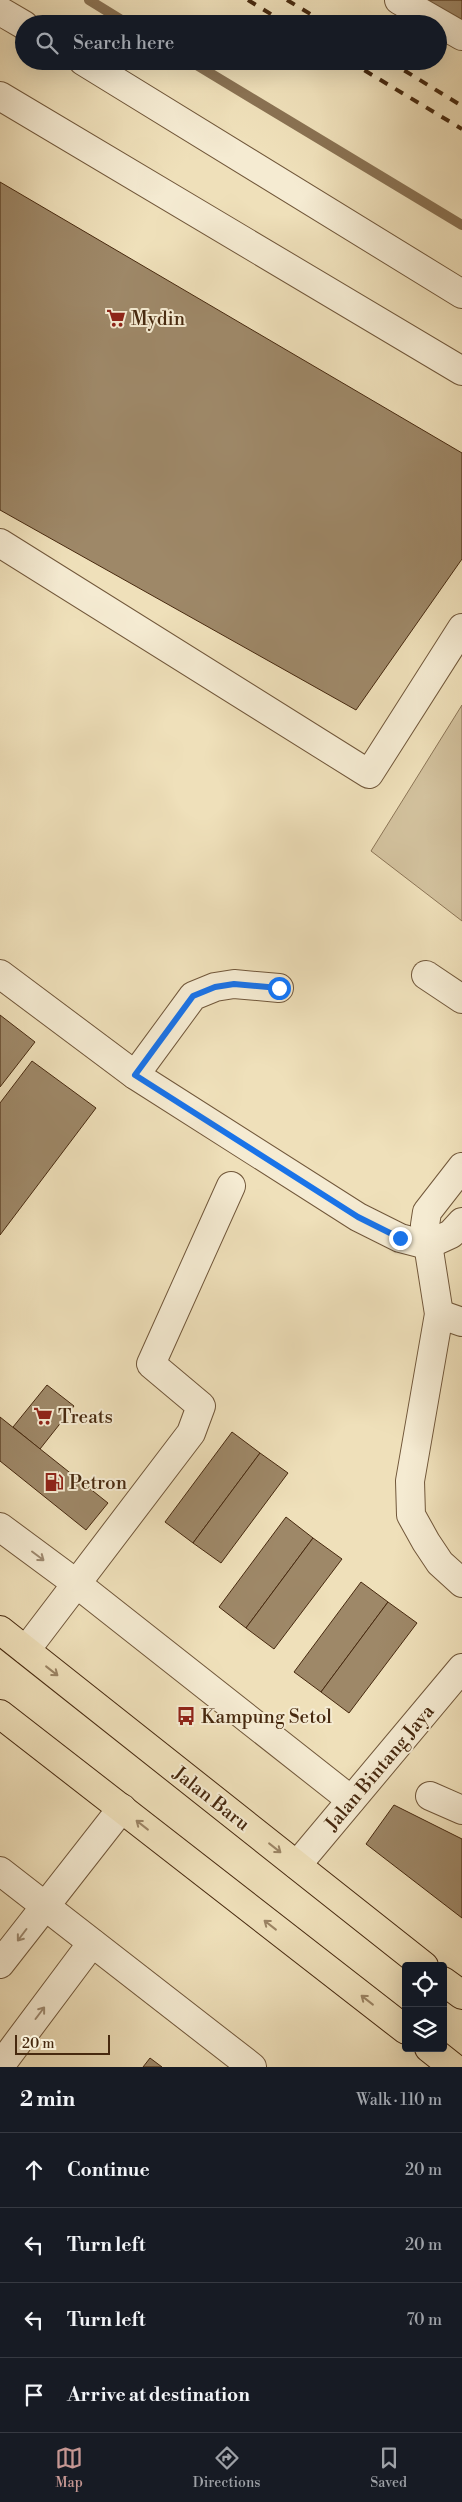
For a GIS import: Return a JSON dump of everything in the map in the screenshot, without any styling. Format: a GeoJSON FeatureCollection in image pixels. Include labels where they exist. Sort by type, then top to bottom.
{"type":"FeatureCollection","features":[{"type":"Feature","properties":{"kind":"highway","name":"Jalan Baru"},"geometry":{"type":"LineString","coordinates":[[0,1630],[419,1962]]}},
{"type":"Feature","properties":{"kind":"highway"},"geometry":{"type":"LineString","coordinates":[[0,1714],[402,2027]]}},
{"type":"Feature","properties":{"kind":"highway"},"geometry":{"type":"LineString","coordinates":[[447,1984],[462,1995]]}},
{"type":"Feature","properties":{"kind":"highway"},"geometry":{"type":"LineString","coordinates":[[433,2052],[452,2067]]}},
{"type":"Feature","properties":{"kind":"street"},"geometry":{"type":"LineString","coordinates":[[399,0],[425,15]]}},
{"type":"Feature","properties":{"kind":"street"},"geometry":{"type":"LineString","coordinates":[[0,11],[15,20]]}},
{"type":"Feature","properties":{"kind":"street"},"geometry":{"type":"LineString","coordinates":[[447,27],[462,36]]}},
{"type":"Feature","properties":{"kind":"street"},"geometry":{"type":"LineString","coordinates":[[98,70],[462,294]]}},
{"type":"Feature","properties":{"kind":"street"},"geometry":{"type":"LineString","coordinates":[[0,96],[462,371]]}},
{"type":"Feature","properties":{"kind":"street"},"geometry":{"type":"LineString","coordinates":[[0,544],[369,774],[462,628]]}},
{"type":"Feature","properties":{"kind":"street"},"geometry":{"type":"LineString","coordinates":[[0,974],[135,1075],[358,1217],[400,1238],[427,1245],[452,1234],[462,1222]]}},
{"type":"Feature","properties":{"kind":"street"},"geometry":{"type":"LineString","coordinates":[[426,975],[462,999]]}},
{"type":"Feature","properties":{"kind":"street"},"geometry":{"type":"LineString","coordinates":[[135,1075],[193,996],[215,987],[234,984],[279,988]]}},
{"type":"Feature","properties":{"kind":"street"},"geometry":{"type":"LineString","coordinates":[[462,1166],[427,1212],[425,1225],[427,1245],[450,1318],[410,1481],[411,1515],[440,1563],[462,1583]]}},
{"type":"Feature","properties":{"kind":"street"},"geometry":{"type":"LineString","coordinates":[[26,1650],[191,1433],[200,1406],[151,1364],[231,1186]]}},
{"type":"Feature","properties":{"kind":"street"},"geometry":{"type":"LineString","coordinates":[[0,1527],[77,1584],[351,1800]]}},
{"type":"Feature","properties":{"kind":"street","name":"Jalan Bintang Jaya"},"geometry":{"type":"LineString","coordinates":[[297,1865],[462,1668]]}},
{"type":"Feature","properties":{"kind":"street"},"geometry":{"type":"LineString","coordinates":[[430,1796],[462,1810]]}},
{"type":"Feature","properties":{"kind":"street"},"geometry":{"type":"LineString","coordinates":[[0,1964],[122,1808]]}},
{"type":"Feature","properties":{"kind":"street"},"geometry":{"type":"LineString","coordinates":[[0,1871],[252,2067]]}},
{"type":"Feature","properties":{"kind":"street"},"geometry":{"type":"LineString","coordinates":[[0,2066],[92,1943]]}},
{"type":"Feature","properties":{"kind":"shaded area"},"geometry":{"type":"Polygon","coordinates":[[[462,705],[462,921],[371,851],[462,705]]]}},
{"type":"Feature","properties":{"kind":"building"},"geometry":{"type":"Polygon","coordinates":[[[418,0],[462,0],[462,22],[418,0]]]}},
{"type":"Feature","properties":{"kind":"building","name":"Mydin"},"geometry":{"type":"Polygon","coordinates":[[[0,182],[462,453],[462,559],[356,710],[0,510],[0,182]]]}},
{"type":"Feature","properties":{"kind":"building"},"geometry":{"type":"Polygon","coordinates":[[[0,1015],[35,1042],[0,1087],[0,1015]]]}},
{"type":"Feature","properties":{"kind":"building"},"geometry":{"type":"Polygon","coordinates":[[[32,1061],[96,1108],[0,1235],[0,1103],[32,1061]]]}},
{"type":"Feature","properties":{"kind":"building","name":"Treats"},"geometry":{"type":"Polygon","coordinates":[[[47,1385],[74,1406],[40,1449],[13,1427],[47,1385]]]}},
{"type":"Feature","properties":{"kind":"building","name":"Petron"},"geometry":{"type":"Polygon","coordinates":[[[0,1417],[108,1503],[86,1530],[0,1461],[0,1417]]]}},
{"type":"Feature","properties":{"kind":"building"},"geometry":{"type":"Polygon","coordinates":[[[232,1432],[260,1453],[193,1543],[165,1522],[232,1432]]]}},
{"type":"Feature","properties":{"kind":"building"},"geometry":{"type":"Polygon","coordinates":[[[260,1453],[288,1473],[221,1563],[193,1543],[260,1453]]]}},
{"type":"Feature","properties":{"kind":"building"},"geometry":{"type":"Polygon","coordinates":[[[286,1517],[313,1538],[246,1628],[219,1607],[286,1517]]]}},
{"type":"Feature","properties":{"kind":"building"},"geometry":{"type":"Polygon","coordinates":[[[313,1538],[342,1559],[274,1649],[246,1628],[313,1538]]]}},
{"type":"Feature","properties":{"kind":"building"},"geometry":{"type":"Polygon","coordinates":[[[361,1582],[388,1602],[321,1692],[294,1672],[361,1582]]]}},
{"type":"Feature","properties":{"kind":"building"},"geometry":{"type":"Polygon","coordinates":[[[388,1602],[417,1623],[349,1713],[321,1692],[388,1602]]]}},
{"type":"Feature","properties":{"kind":"building"},"geometry":{"type":"Polygon","coordinates":[[[394,1805],[462,1839],[462,1918],[366,1844],[394,1805]]]}},
{"type":"Feature","properties":{"kind":"building"},"geometry":{"type":"Polygon","coordinates":[[[150,2058],[162,2067],[143,2067],[150,2058]]]}},
{"type":"Feature","properties":{"kind":"waterway"},"geometry":{"type":"LineString","coordinates":[[89,0],[113,15]]}},
{"type":"Feature","properties":{"kind":"waterway"},"geometry":{"type":"LineString","coordinates":[[205,70],[462,225]]}},
{"type":"Feature","properties":{"kind":"railway"},"geometry":{"type":"LineString","coordinates":[[248,0],[272,15]]}},
{"type":"Feature","properties":{"kind":"railway"},"geometry":{"type":"LineString","coordinates":[[287,0],[312,15]]}},
{"type":"Feature","properties":{"kind":"railway"},"geometry":{"type":"LineString","coordinates":[[364,70],[462,129]]}},
{"type":"Feature","properties":{"kind":"railway"},"geometry":{"type":"LineString","coordinates":[[404,70],[462,106]]}},
{"type":"Feature","properties":{"kind":"place","name":"Mydin"},"geometry":{"type":"Point","coordinates":[116,318]}},
{"type":"Feature","properties":{"kind":"place","name":"Treats"},"geometry":{"type":"Point","coordinates":[43,1416]}},
{"type":"Feature","properties":{"kind":"place","name":"Petron"},"geometry":{"type":"Point","coordinates":[54,1482]}},
{"type":"Feature","properties":{"kind":"place","name":"Kampung Setol"},"geometry":{"type":"Point","coordinates":[186,1716]}},
{"type":"Feature","properties":{"kind":"route"},"geometry":{"type":"LineString","coordinates":[[279,988],[234,984],[215,987],[193,996],[135,1075],[358,1217],[400,1238]]}}]}
